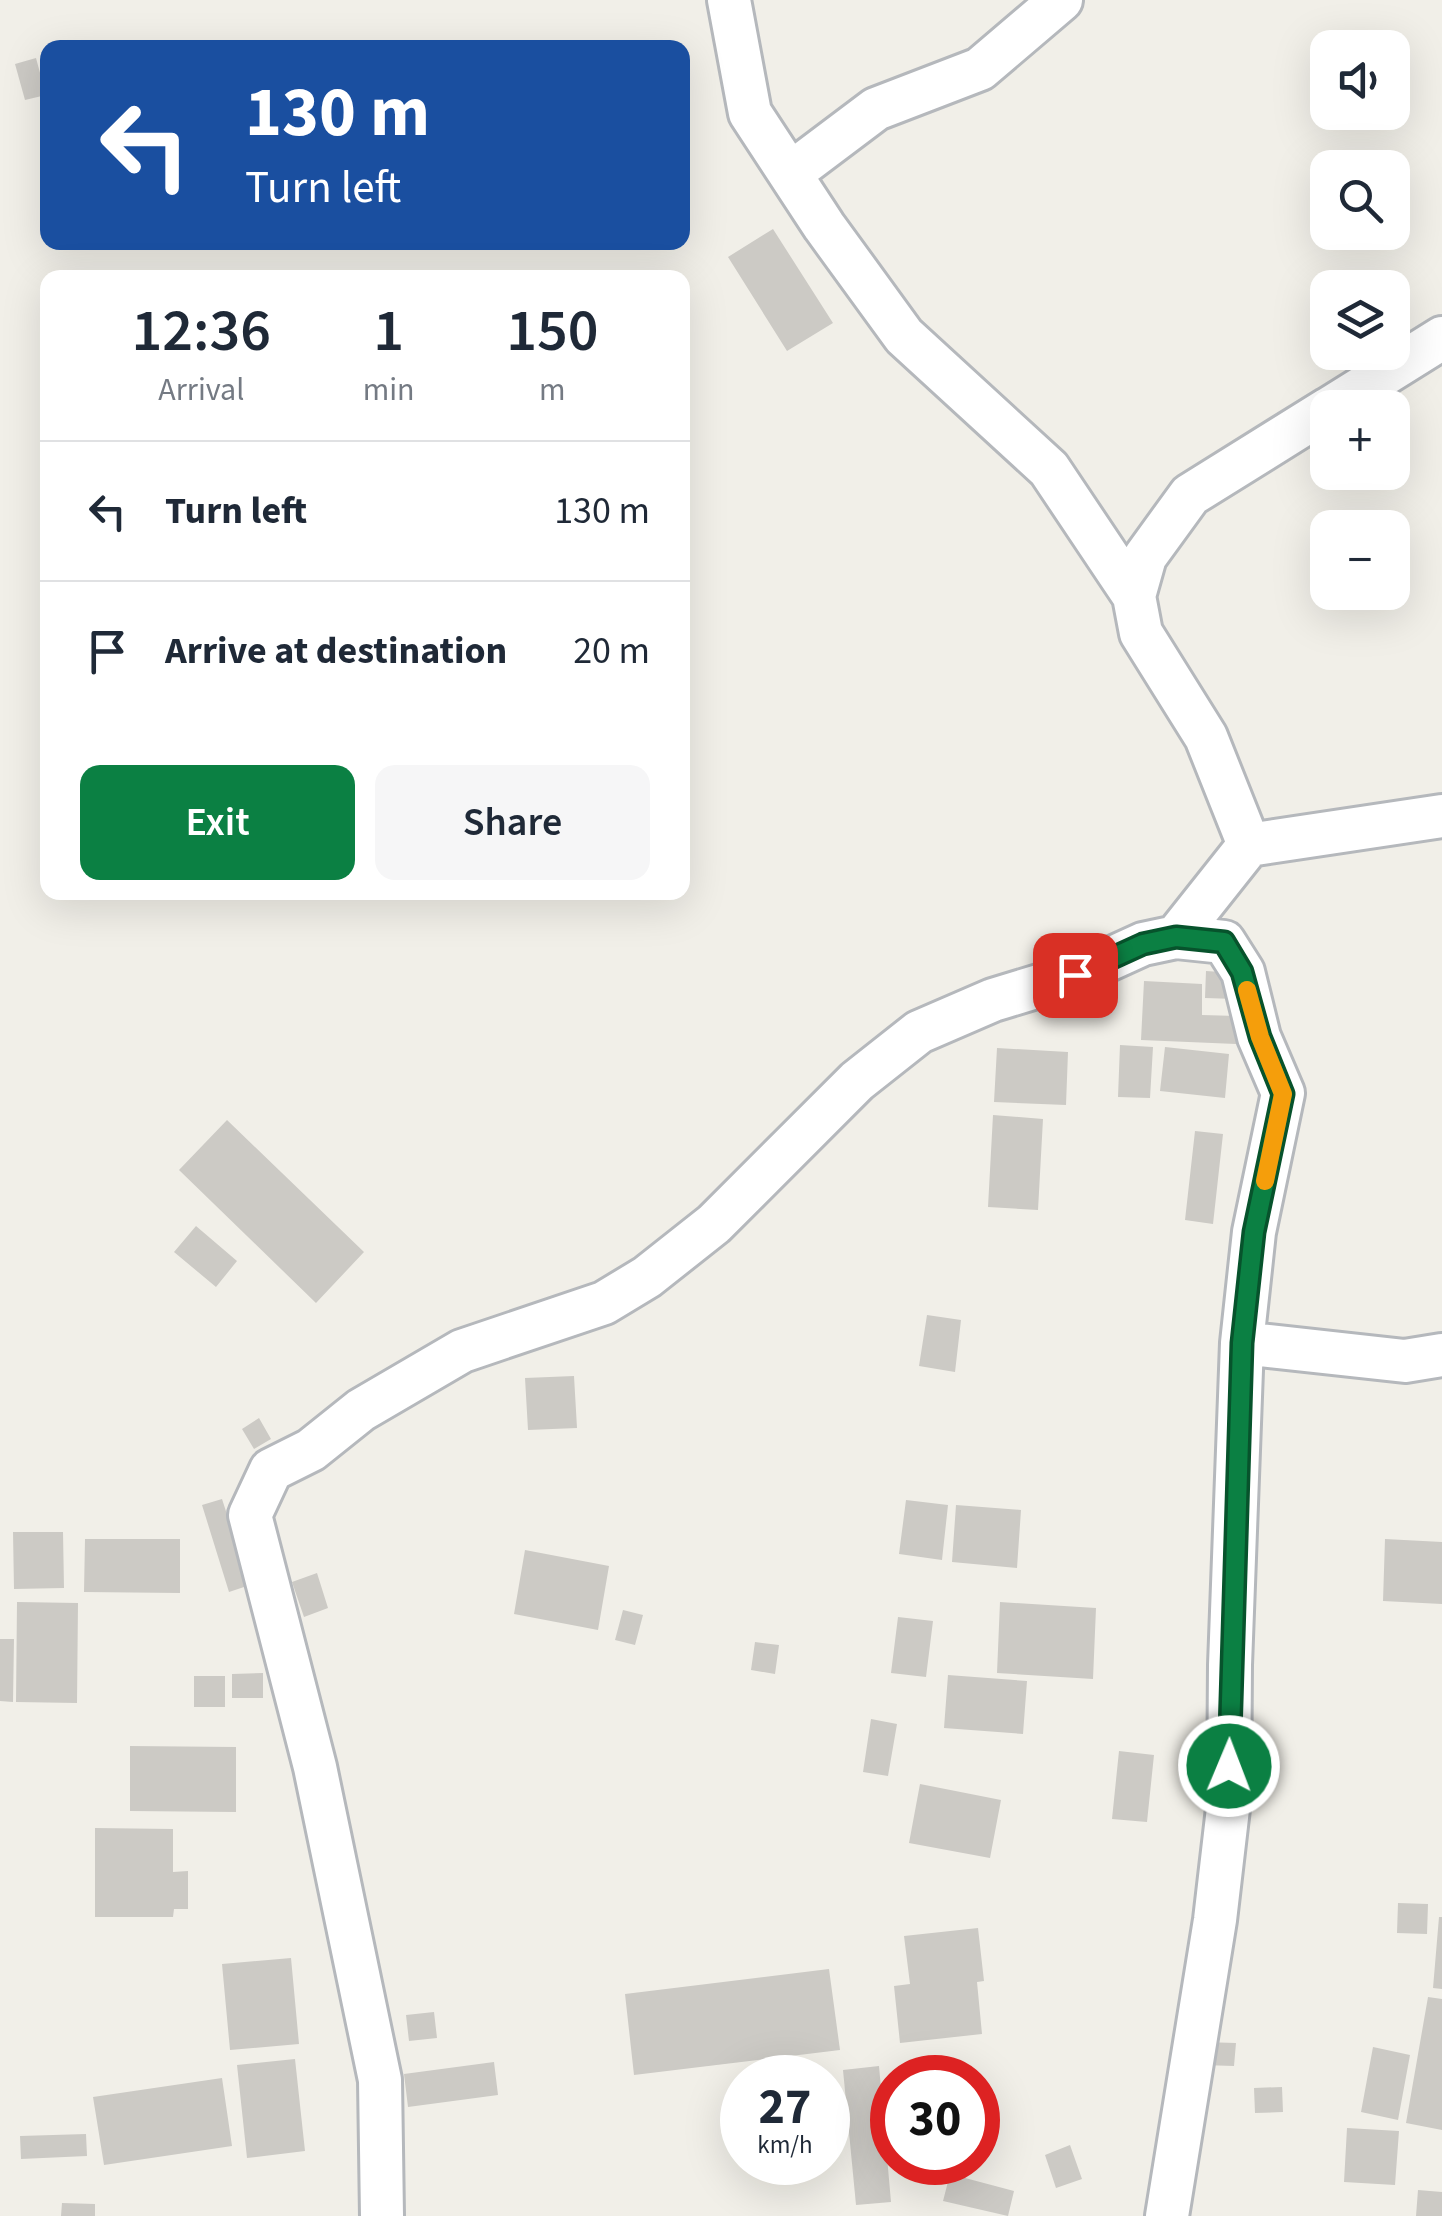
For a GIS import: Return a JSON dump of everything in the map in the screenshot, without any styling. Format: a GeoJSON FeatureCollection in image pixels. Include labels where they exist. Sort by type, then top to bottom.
{"type":"FeatureCollection","features":[{"type":"Feature","properties":{"kind":"street"},"geometry":{"type":"LineString","coordinates":[[729,0],[750,112],[824,226],[904,336],[1048,468],[1134,596],[1141,633],[1206,737],[1248,845]]}},
{"type":"Feature","properties":{"kind":"street"},"geometry":{"type":"LineString","coordinates":[[791,173],[876,109],[980,69],[1061,0]]}},
{"type":"Feature","properties":{"kind":"street"},"geometry":{"type":"LineString","coordinates":[[1358,390],[1442,338]]}},
{"type":"Feature","properties":{"kind":"street"},"geometry":{"type":"LineString","coordinates":[[1134,596],[1144,557],[1190,495],[1310,420]]}},
{"type":"Feature","properties":{"kind":"street"},"geometry":{"type":"LineString","coordinates":[[1176,937],[1248,845],[1442,816]]}},
{"type":"Feature","properties":{"kind":"street"},"geometry":{"type":"LineString","coordinates":[[382,2216],[380,2080],[315,1767],[250,1515],[271,1470],[311,1450],[361,1410],[462,1351],[604,1303],[647,1277],[714,1224],[858,1080],[919,1032],[993,1000],[1075,975],[1143,944],[1176,937],[1224,942],[1242,972],[1260,1037],[1283,1094],[1254,1232],[1242,1343],[1229,1800],[1194,2058],[1166,2216]]}},
{"type":"Feature","properties":{"kind":"street"},"geometry":{"type":"LineString","coordinates":[[1242,1343],[1405,1360],[1442,1355]]}},
{"type":"Feature","properties":{"kind":"building"},"geometry":{"type":"Polygon","coordinates":[[[36,58],[40,96],[25,100],[15,64],[36,58]]]}},
{"type":"Feature","properties":{"kind":"building"},"geometry":{"type":"Polygon","coordinates":[[[773,229],[833,323],[787,351],[728,257],[773,229]]]}},
{"type":"Feature","properties":{"kind":"building"},"geometry":{"type":"Polygon","coordinates":[[[1206,971],[1236,973],[1235,999],[1205,998],[1206,971]]]}},
{"type":"Feature","properties":{"kind":"building"},"geometry":{"type":"Polygon","coordinates":[[[1144,981],[1202,984],[1202,1015],[1237,1016],[1236,1044],[1141,1040],[1144,981]]]}},
{"type":"Feature","properties":{"kind":"building"},"geometry":{"type":"Polygon","coordinates":[[[1120,1045],[1153,1047],[1150,1098],[1118,1097],[1120,1045]]]}},
{"type":"Feature","properties":{"kind":"building"},"geometry":{"type":"Polygon","coordinates":[[[1165,1047],[1229,1054],[1225,1098],[1160,1091],[1165,1047]]]}},
{"type":"Feature","properties":{"kind":"building"},"geometry":{"type":"Polygon","coordinates":[[[997,1048],[1068,1052],[1066,1105],[994,1102],[997,1048]]]}},
{"type":"Feature","properties":{"kind":"building"},"geometry":{"type":"Polygon","coordinates":[[[993,1115],[1043,1119],[1038,1210],[988,1207],[993,1115]]]}},
{"type":"Feature","properties":{"kind":"building"},"geometry":{"type":"Polygon","coordinates":[[[227,1120],[364,1252],[316,1303],[179,1170],[227,1120]]]}},
{"type":"Feature","properties":{"kind":"building"},"geometry":{"type":"Polygon","coordinates":[[[1195,1131],[1223,1134],[1213,1224],[1185,1220],[1195,1131]]]}},
{"type":"Feature","properties":{"kind":"building"},"geometry":{"type":"Polygon","coordinates":[[[196,1226],[237,1261],[216,1287],[174,1252],[196,1226]]]}},
{"type":"Feature","properties":{"kind":"building"},"geometry":{"type":"Polygon","coordinates":[[[927,1315],[961,1320],[955,1372],[919,1366],[927,1315]]]}},
{"type":"Feature","properties":{"kind":"building"},"geometry":{"type":"Polygon","coordinates":[[[574,1376],[577,1428],[528,1430],[525,1378],[574,1376]]]}},
{"type":"Feature","properties":{"kind":"building"},"geometry":{"type":"Polygon","coordinates":[[[259,1418],[271,1439],[254,1449],[242,1429],[259,1418]]]}},
{"type":"Feature","properties":{"kind":"building"},"geometry":{"type":"Polygon","coordinates":[[[222,1499],[250,1585],[229,1592],[202,1505],[222,1499]]]}},
{"type":"Feature","properties":{"kind":"building"},"geometry":{"type":"Polygon","coordinates":[[[906,1500],[948,1505],[942,1560],[899,1554],[906,1500]]]}},
{"type":"Feature","properties":{"kind":"building"},"geometry":{"type":"Polygon","coordinates":[[[956,1505],[1021,1510],[1017,1568],[952,1562],[956,1505]]]}},
{"type":"Feature","properties":{"kind":"building"},"geometry":{"type":"Polygon","coordinates":[[[13,1532],[63,1532],[64,1588],[14,1589],[13,1532]]]}},
{"type":"Feature","properties":{"kind":"building"},"geometry":{"type":"Polygon","coordinates":[[[85,1539],[180,1539],[180,1593],[84,1592],[85,1539]]]}},
{"type":"Feature","properties":{"kind":"building"},"geometry":{"type":"Polygon","coordinates":[[[1385,1539],[1442,1542],[1442,1604],[1383,1601],[1385,1539]]]}},
{"type":"Feature","properties":{"kind":"building"},"geometry":{"type":"Polygon","coordinates":[[[525,1550],[609,1566],[598,1630],[514,1614],[525,1550]]]}},
{"type":"Feature","properties":{"kind":"building"},"geometry":{"type":"Polygon","coordinates":[[[317,1573],[328,1608],[304,1617],[292,1582],[317,1573]]]}},
{"type":"Feature","properties":{"kind":"building"},"geometry":{"type":"Polygon","coordinates":[[[17,1602],[78,1603],[77,1703],[16,1702],[17,1602]]]}},
{"type":"Feature","properties":{"kind":"building"},"geometry":{"type":"Polygon","coordinates":[[[1000,1602],[1096,1608],[1093,1679],[997,1673],[1000,1602]]]}},
{"type":"Feature","properties":{"kind":"building"},"geometry":{"type":"Polygon","coordinates":[[[623,1610],[643,1615],[635,1645],[615,1640],[623,1610]]]}},
{"type":"Feature","properties":{"kind":"building"},"geometry":{"type":"Polygon","coordinates":[[[898,1617],[933,1621],[926,1677],[891,1673],[898,1617]]]}},
{"type":"Feature","properties":{"kind":"building"},"geometry":{"type":"Polygon","coordinates":[[[0,1639],[14,1639],[13,1702],[0,1701],[0,1639]]]}},
{"type":"Feature","properties":{"kind":"building"},"geometry":{"type":"Polygon","coordinates":[[[755,1642],[779,1645],[775,1674],[751,1670],[755,1642]]]}},
{"type":"Feature","properties":{"kind":"building"},"geometry":{"type":"Polygon","coordinates":[[[263,1673],[263,1698],[232,1698],[232,1674],[263,1673]]]}},
{"type":"Feature","properties":{"kind":"building"},"geometry":{"type":"Polygon","coordinates":[[[948,1675],[1027,1681],[1023,1734],[944,1728],[948,1675]]]}},
{"type":"Feature","properties":{"kind":"building"},"geometry":{"type":"Polygon","coordinates":[[[194,1676],[225,1676],[225,1707],[194,1707],[194,1676]]]}},
{"type":"Feature","properties":{"kind":"building"},"geometry":{"type":"Polygon","coordinates":[[[871,1719],[897,1724],[888,1776],[863,1772],[871,1719]]]}},
{"type":"Feature","properties":{"kind":"building"},"geometry":{"type":"Polygon","coordinates":[[[130,1746],[236,1747],[236,1812],[130,1811],[130,1746]]]}},
{"type":"Feature","properties":{"kind":"building"},"geometry":{"type":"Polygon","coordinates":[[[1119,1751],[1154,1755],[1147,1822],[1112,1819],[1119,1751]]]}},
{"type":"Feature","properties":{"kind":"building"},"geometry":{"type":"Polygon","coordinates":[[[920,1784],[1001,1800],[990,1858],[909,1843],[920,1784]]]}},
{"type":"Feature","properties":{"kind":"building"},"geometry":{"type":"Polygon","coordinates":[[[95,1828],[173,1829],[173,1872],[188,1871],[188,1909],[174,1909],[173,1917],[95,1917],[95,1828]]]}},
{"type":"Feature","properties":{"kind":"building"},"geometry":{"type":"Polygon","coordinates":[[[1398,1903],[1428,1904],[1427,1934],[1397,1933],[1398,1903]]]}},
{"type":"Feature","properties":{"kind":"building"},"geometry":{"type":"Polygon","coordinates":[[[1442,1917],[1442,1989],[1433,1988],[1442,1917]]]}},
{"type":"Feature","properties":{"kind":"building"},"geometry":{"type":"Polygon","coordinates":[[[978,1928],[984,1981],[977,1982],[982,2034],[900,2043],[894,1986],[910,1984],[904,1936],[978,1928]]]}},
{"type":"Feature","properties":{"kind":"building"},"geometry":{"type":"Polygon","coordinates":[[[291,1958],[299,2044],[230,2050],[222,1964],[291,1958]]]}},
{"type":"Feature","properties":{"kind":"building"},"geometry":{"type":"Polygon","coordinates":[[[829,1969],[840,2050],[799,2055],[720,2055],[720,2065],[634,2075],[625,1994],[829,1969]]]}},
{"type":"Feature","properties":{"kind":"building"},"geometry":{"type":"Polygon","coordinates":[[[1428,1997],[1442,1999],[1442,2130],[1406,2123],[1428,1997]]]}},
{"type":"Feature","properties":{"kind":"building"},"geometry":{"type":"Polygon","coordinates":[[[434,2012],[437,2038],[409,2041],[406,2015],[434,2012]]]}},
{"type":"Feature","properties":{"kind":"building"},"geometry":{"type":"Polygon","coordinates":[[[1203,2042],[1236,2043],[1234,2066],[1202,2065],[1203,2042]]]}},
{"type":"Feature","properties":{"kind":"building"},"geometry":{"type":"Polygon","coordinates":[[[1373,2047],[1410,2055],[1398,2120],[1361,2112],[1373,2047]]]}},
{"type":"Feature","properties":{"kind":"building"},"geometry":{"type":"Polygon","coordinates":[[[295,2059],[305,2151],[247,2158],[237,2065],[295,2059]]]}},
{"type":"Feature","properties":{"kind":"building"},"geometry":{"type":"Polygon","coordinates":[[[494,2062],[498,2095],[408,2107],[404,2074],[494,2062]]]}},
{"type":"Feature","properties":{"kind":"building"},"geometry":{"type":"Polygon","coordinates":[[[870,2067],[870,2185],[890,2185],[891,2202],[856,2205],[850,2143],[850,2069],[870,2067]]]}},
{"type":"Feature","properties":{"kind":"building"},"geometry":{"type":"Polygon","coordinates":[[[222,2078],[232,2146],[104,2165],[93,2097],[222,2078]]]}},
{"type":"Feature","properties":{"kind":"building"},"geometry":{"type":"Polygon","coordinates":[[[1282,2087],[1283,2112],[1255,2113],[1254,2088],[1282,2087]]]}},
{"type":"Feature","properties":{"kind":"building"},"geometry":{"type":"Polygon","coordinates":[[[1347,2128],[1399,2131],[1395,2185],[1344,2182],[1347,2128]]]}},
{"type":"Feature","properties":{"kind":"building"},"geometry":{"type":"Polygon","coordinates":[[[86,2134],[87,2156],[21,2159],[20,2136],[86,2134]]]}},
{"type":"Feature","properties":{"kind":"building"},"geometry":{"type":"Polygon","coordinates":[[[1070,2145],[1082,2179],[1056,2188],[1045,2155],[1070,2145]]]}},
{"type":"Feature","properties":{"kind":"building"},"geometry":{"type":"Polygon","coordinates":[[[947,2185],[991,2185],[1014,2191],[1008,2216],[943,2201],[947,2185]]]}},
{"type":"Feature","properties":{"kind":"building"},"geometry":{"type":"Polygon","coordinates":[[[1418,2190],[1442,2192],[1442,2216],[1416,2216],[1418,2190]]]}},
{"type":"Feature","properties":{"kind":"building"},"geometry":{"type":"Polygon","coordinates":[[[62,2203],[95,2204],[95,2216],[61,2216],[62,2203]]]}},
{"type":"Feature","properties":{"kind":"slow traffic"},"geometry":{"type":"LineString","coordinates":[[1247,990],[1260,1037],[1283,1094],[1265,1181]]}},
{"type":"Feature","properties":{"kind":"route"},"geometry":{"type":"LineString","coordinates":[[1075,975],[1143,944],[1176,937],[1224,942],[1242,972],[1260,1037],[1283,1094],[1254,1232],[1242,1343],[1229,1766]]}}]}
